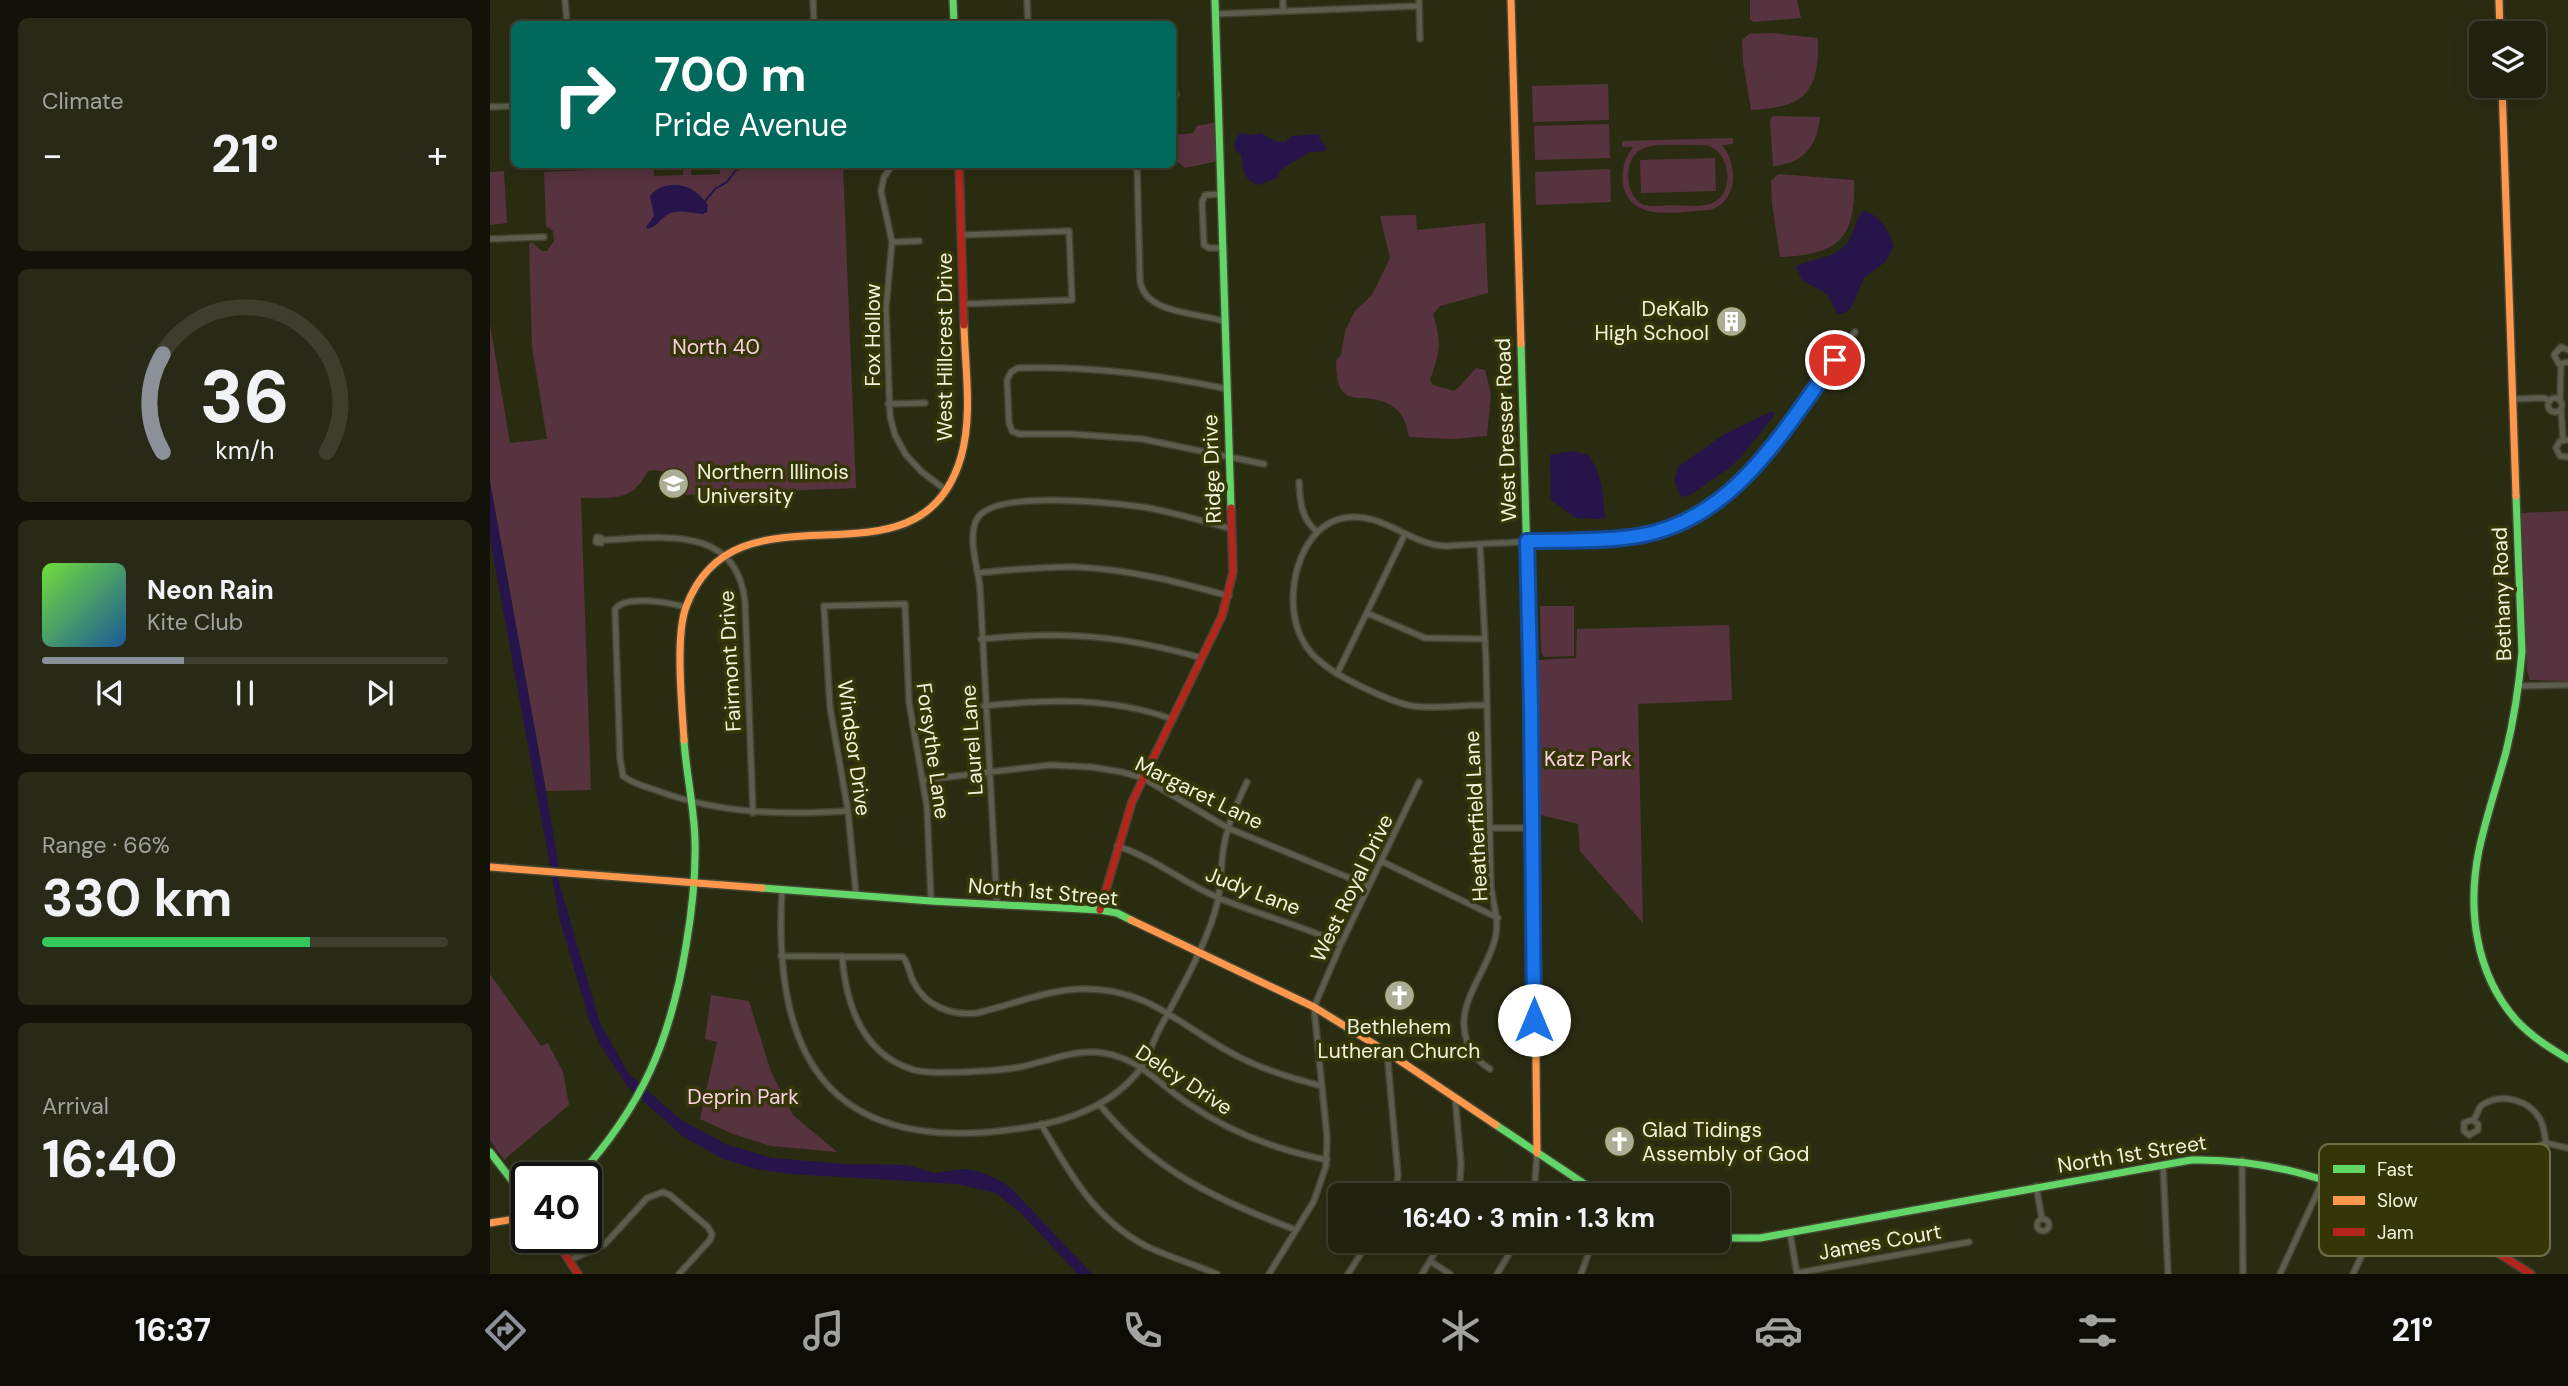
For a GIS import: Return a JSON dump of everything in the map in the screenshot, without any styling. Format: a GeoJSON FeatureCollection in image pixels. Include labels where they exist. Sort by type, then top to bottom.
{"type":"FeatureCollection","features":[{"type":"Feature","properties":{"kind":"street"},"geometry":{"type":"LineString","coordinates":[[565,0],[567,21]]}},
{"type":"Feature","properties":{"kind":"street"},"geometry":{"type":"LineString","coordinates":[[813,0],[814,21]]}},
{"type":"Feature","properties":{"kind":"street"},"geometry":{"type":"LineString","coordinates":[[953,0],[954,21]]}},
{"type":"Feature","properties":{"kind":"street"},"geometry":{"type":"LineString","coordinates":[[1027,0],[1028,21]]}},
{"type":"Feature","properties":{"kind":"street","name":"Ridge Drive"},"geometry":{"type":"LineString","coordinates":[[1100,910],[1127,814],[1203,658],[1229,596],[1233,566],[1215,0]]}},
{"type":"Feature","properties":{"kind":"street"},"geometry":{"type":"LineString","coordinates":[[1283,0],[1283,11]]}},
{"type":"Feature","properties":{"kind":"street"},"geometry":{"type":"LineString","coordinates":[[1352,0],[1353,8]]}},
{"type":"Feature","properties":{"kind":"street","name":"West Dresser Road"},"geometry":{"type":"LineString","coordinates":[[1511,0],[1527,541],[1536,1153]]}},
{"type":"Feature","properties":{"kind":"street"},"geometry":{"type":"LineString","coordinates":[[2499,0],[2500,21]]}},
{"type":"Feature","properties":{"kind":"street"},"geometry":{"type":"LineString","coordinates":[[1215,14],[1419,3],[1420,38]]}},
{"type":"Feature","properties":{"kind":"street","name":"Bethany Road"},"geometry":{"type":"LineString","coordinates":[[2502,98],[2522,652],[2520,686],[2474,870],[2473,919],[2481,957],[2499,998],[2539,1040],[2568,1059]]}},
{"type":"Feature","properties":{"kind":"street"},"geometry":{"type":"LineString","coordinates":[[490,107],[511,106]]}},
{"type":"Feature","properties":{"kind":"street","name":"Fox Hollow"},"geometry":{"type":"LineString","coordinates":[[890,168],[884,177],[881,191],[892,242],[886,308],[888,404],[895,435],[906,455],[922,472],[946,490]]}},
{"type":"Feature","properties":{"kind":"street","name":"West Hillcrest Drive"},"geometry":{"type":"LineString","coordinates":[[592,1162],[609,1143],[631,1107],[657,1057],[674,1012],[695,883],[693,803],[685,750],[681,646],[687,607],[702,577],[725,555],[747,543],[770,537],[861,533],[890,528],[922,513],[946,490],[959,466],[966,438],[959,168]]}},
{"type":"Feature","properties":{"kind":"street"},"geometry":{"type":"LineString","coordinates":[[1137,168],[1142,290],[1159,306],[1226,322]]}},
{"type":"Feature","properties":{"kind":"street"},"geometry":{"type":"LineString","coordinates":[[1222,194],[1205,195],[1202,202],[1204,245],[1209,248],[1224,248]]}},
{"type":"Feature","properties":{"kind":"street"},"geometry":{"type":"LineString","coordinates":[[961,235],[1069,231],[1072,300],[963,304]]}},
{"type":"Feature","properties":{"kind":"street"},"geometry":{"type":"LineString","coordinates":[[490,239],[544,237]]}},
{"type":"Feature","properties":{"kind":"street"},"geometry":{"type":"LineString","coordinates":[[892,242],[919,241]]}},
{"type":"Feature","properties":{"kind":"street"},"geometry":{"type":"LineString","coordinates":[[1487,705],[1406,704],[1337,674],[1320,662],[1307,647],[1294,614],[1298,568],[1317,532],[1330,522],[1356,517],[1381,522],[1418,541],[1436,546],[1637,536],[1681,523],[1731,492],[1753,472],[1855,332]]}},
{"type":"Feature","properties":{"kind":"street"},"geometry":{"type":"LineString","coordinates":[[2568,350],[2561,347],[2554,352],[2555,360],[2565,363],[2565,440],[2558,443],[2557,451],[2562,457],[2568,457]]}},
{"type":"Feature","properties":{"kind":"street"},"geometry":{"type":"LineString","coordinates":[[1227,389],[1160,375],[1079,367],[1018,368],[1011,372],[1007,380],[1009,423],[1015,433],[1071,433],[1142,439],[1264,464]]}},
{"type":"Feature","properties":{"kind":"street"},"geometry":{"type":"LineString","coordinates":[[2513,400],[2544,398],[2550,401],[2557,398],[2563,404]]}},
{"type":"Feature","properties":{"kind":"street"},"geometry":{"type":"LineString","coordinates":[[2550,401],[2551,410],[2555,412],[2563,404]]}},
{"type":"Feature","properties":{"kind":"street"},"geometry":{"type":"LineString","coordinates":[[888,404],[925,403]]}},
{"type":"Feature","properties":{"kind":"street"},"geometry":{"type":"LineString","coordinates":[[1299,482],[1301,510],[1317,532]]}},
{"type":"Feature","properties":{"kind":"street","name":"Laurel Lane"},"geometry":{"type":"LineString","coordinates":[[997,905],[974,527],[980,514],[994,505],[1042,501],[1105,502],[1162,511],[1232,529]]}},
{"type":"Feature","properties":{"kind":"street"},"geometry":{"type":"LineString","coordinates":[[1337,674],[1405,534]]}},
{"type":"Feature","properties":{"kind":"street"},"geometry":{"type":"LineString","coordinates":[[602,540],[686,538],[707,544],[725,555]]}},
{"type":"Feature","properties":{"kind":"street","name":"Heatherfield Lane"},"geometry":{"type":"LineString","coordinates":[[1480,544],[1491,889],[1498,918],[1491,954],[1468,999],[1464,1024],[1466,1039],[1475,1057],[1490,1069]]}},
{"type":"Feature","properties":{"kind":"street","name":"Fairmont Drive"},"geometry":{"type":"LineString","coordinates":[[725,555],[741,580],[746,602],[753,813]]}},
{"type":"Feature","properties":{"kind":"street"},"geometry":{"type":"LineString","coordinates":[[978,573],[1056,567],[1113,570],[1179,582],[1229,596]]}},
{"type":"Feature","properties":{"kind":"street"},"geometry":{"type":"LineString","coordinates":[[687,607],[663,602],[628,602],[618,605],[615,613],[622,773],[630,781],[693,803],[753,813],[848,811]]}},
{"type":"Feature","properties":{"kind":"street","name":"Windsor Drive"},"geometry":{"type":"LineString","coordinates":[[856,894],[848,811],[831,721],[824,606],[905,604]]}},
{"type":"Feature","properties":{"kind":"street","name":"Forsythe Lane"},"geometry":{"type":"LineString","coordinates":[[905,604],[909,702],[923,780],[930,843],[931,901]]}},
{"type":"Feature","properties":{"kind":"street"},"geometry":{"type":"LineString","coordinates":[[1367,613],[1425,638],[1485,639]]}},
{"type":"Feature","properties":{"kind":"street"},"geometry":{"type":"LineString","coordinates":[[981,639],[1080,634],[1133,641],[1203,658]]}},
{"type":"Feature","properties":{"kind":"street"},"geometry":{"type":"LineString","coordinates":[[2520,686],[2568,685]]}},
{"type":"Feature","properties":{"kind":"street"},"geometry":{"type":"LineString","coordinates":[[984,706],[1076,700],[1131,708],[1172,719]]}},
{"type":"Feature","properties":{"kind":"street","name":"Margaret Lane"},"geometry":{"type":"LineString","coordinates":[[923,780],[1031,766],[1068,765],[1106,769],[1143,778],[1228,828],[1369,886]]}},
{"type":"Feature","properties":{"kind":"street"},"geometry":{"type":"LineString","coordinates":[[782,891],[781,956],[788,1005],[806,1054],[829,1086],[858,1110],[883,1123],[923,1133],[995,1131],[1041,1124],[1100,1105],[1141,1067],[1198,951],[1218,898],[1228,828],[1247,782]]}},
{"type":"Feature","properties":{"kind":"street","name":"West Royal Drive"},"geometry":{"type":"LineString","coordinates":[[1314,1007],[1341,944],[1419,782]]}},
{"type":"Feature","properties":{"kind":"street"},"geometry":{"type":"LineString","coordinates":[[1490,828],[1532,828]]}},
{"type":"Feature","properties":{"kind":"street","name":"Judy Lane"},"geometry":{"type":"LineString","coordinates":[[1117,846],[1143,855],[1218,898],[1291,922],[1341,944]]}},
{"type":"Feature","properties":{"kind":"street"},"geometry":{"type":"LineString","coordinates":[[1381,861],[1498,918]]}},
{"type":"Feature","properties":{"kind":"street","name":"North 1st Street"},"geometry":{"type":"LineString","coordinates":[[490,867],[782,891],[1100,910],[1133,919],[1314,1007],[1387,1052],[1582,1183]]}},
{"type":"Feature","properties":{"kind":"street"},"geometry":{"type":"LineString","coordinates":[[781,956],[903,957],[923,996],[934,1005],[954,1013],[976,1013],[1055,992],[1083,989],[1129,995],[1169,1012],[1240,1058],[1285,1076],[1322,1086]]}},
{"type":"Feature","properties":{"kind":"street","name":"Delcy Drive"},"geometry":{"type":"LineString","coordinates":[[842,956],[848,995],[862,1030],[870,1042],[885,1055],[914,1070],[934,1073],[1002,1070],[1064,1054],[1086,1051],[1111,1054],[1141,1067],[1172,1093],[1228,1128],[1266,1144],[1327,1160]]}},
{"type":"Feature","properties":{"kind":"street"},"geometry":{"type":"LineString","coordinates":[[1269,1274],[1318,1192],[1327,1160],[1314,1007]]}},
{"type":"Feature","properties":{"kind":"street"},"geometry":{"type":"LineString","coordinates":[[1387,1052],[1397,1183]]}},
{"type":"Feature","properties":{"kind":"street"},"geometry":{"type":"LineString","coordinates":[[1455,1097],[1461,1164],[1460,1183]]}},
{"type":"Feature","properties":{"kind":"street"},"geometry":{"type":"LineString","coordinates":[[2473,1120],[2478,1109],[2485,1104],[2497,1099],[2516,1100],[2537,1115],[2546,1143],[2568,1148]]}},
{"type":"Feature","properties":{"kind":"street"},"geometry":{"type":"LineString","coordinates":[[1100,1105],[1140,1147],[1188,1182],[1234,1206],[1296,1230]]}},
{"type":"Feature","properties":{"kind":"street"},"geometry":{"type":"LineString","coordinates":[[1041,1124],[1074,1181],[1104,1216],[1144,1244],[1217,1274]]}},
{"type":"Feature","properties":{"kind":"street"},"geometry":{"type":"LineString","coordinates":[[490,1152],[511,1179]]}},
{"type":"Feature","properties":{"kind":"street"},"geometry":{"type":"LineString","coordinates":[[1535,1183],[1536,1153]]}},
{"type":"Feature","properties":{"kind":"street","name":"North 1st Street"},"geometry":{"type":"LineString","coordinates":[[1730,1238],[1760,1238],[2035,1186],[2214,1158],[2297,1169],[2319,1176]]}},
{"type":"Feature","properties":{"kind":"street"},"geometry":{"type":"LineString","coordinates":[[2242,1160],[2243,1274]]}},
{"type":"Feature","properties":{"kind":"street"},"geometry":{"type":"LineString","coordinates":[[2163,1164],[2168,1274]]}},
{"type":"Feature","properties":{"kind":"street"},"geometry":{"type":"LineString","coordinates":[[2035,1186],[2042,1219]]}},
{"type":"Feature","properties":{"kind":"street"},"geometry":{"type":"LineString","coordinates":[[2280,1274],[2319,1191]]}},
{"type":"Feature","properties":{"kind":"street"},"geometry":{"type":"LineString","coordinates":[[570,1261],[605,1244],[648,1198],[660,1192],[670,1195],[710,1229],[711,1238],[679,1274]]}},
{"type":"Feature","properties":{"kind":"street"},"geometry":{"type":"LineString","coordinates":[[490,1223],[511,1221]]}},
{"type":"Feature","properties":{"kind":"street"},"geometry":{"type":"LineString","coordinates":[[1790,1233],[1797,1274]]}},
{"type":"Feature","properties":{"kind":"street","name":"James Court"},"geometry":{"type":"LineString","coordinates":[[1797,1274],[1969,1242]]}},
{"type":"Feature","properties":{"kind":"street"},"geometry":{"type":"LineString","coordinates":[[565,1253],[578,1274]]}},
{"type":"Feature","properties":{"kind":"street"},"geometry":{"type":"LineString","coordinates":[[1348,1274],[1361,1253]]}},
{"type":"Feature","properties":{"kind":"street"},"geometry":{"type":"LineString","coordinates":[[1422,1274],[1435,1253]]}},
{"type":"Feature","properties":{"kind":"street"},"geometry":{"type":"LineString","coordinates":[[1497,1274],[1510,1253]]}},
{"type":"Feature","properties":{"kind":"street"},"geometry":{"type":"LineString","coordinates":[[1581,1274],[1588,1253]]}},
{"type":"Feature","properties":{"kind":"street"},"geometry":{"type":"LineString","coordinates":[[2353,1274],[2362,1256]]}},
{"type":"Feature","properties":{"kind":"street","name":"North 1st Street"},"geometry":{"type":"LineString","coordinates":[[2501,1256],[2531,1274]]}},
{"type":"Feature","properties":{"kind":"street"},"geometry":{"type":"LineString","coordinates":[[1430,1261],[1450,1274]]}},
{"type":"Feature","properties":{"kind":"green space"},"geometry":{"type":"Polygon","coordinates":[[[1750,0],[1797,0],[1801,18],[1754,22],[1750,19],[1750,0]]]}},
{"type":"Feature","properties":{"kind":"green space"},"geometry":{"type":"Polygon","coordinates":[[[1772,33],[1818,38],[1816,71],[1806,93],[1796,100],[1769,109],[1751,110],[1742,40],[1749,34],[1772,33]]]}},
{"type":"Feature","properties":{"kind":"green space"},"geometry":{"type":"Polygon","coordinates":[[[1608,84],[1609,120],[1533,122],[1532,86],[1608,84]]]}},
{"type":"Feature","properties":{"kind":"green space"},"geometry":{"type":"Polygon","coordinates":[[[1773,116],[1820,117],[1816,136],[1807,152],[1783,165],[1773,166],[1770,120],[1773,116]]]}},
{"type":"Feature","properties":{"kind":"green space"},"geometry":{"type":"Polygon","coordinates":[[[1217,122],[1218,161],[1185,168],[1176,160],[1176,135],[1193,133],[1197,126],[1217,122]]]}},
{"type":"Feature","properties":{"kind":"green space"},"geometry":{"type":"Polygon","coordinates":[[[1609,124],[1610,158],[1535,160],[1534,126],[1609,124]]]}},
{"type":"Feature","properties":{"kind":"green space"},"geometry":{"type":"Polygon","coordinates":[[[1733,138],[1733,144],[1722,145],[1733,172],[1731,191],[1726,199],[1710,210],[1671,213],[1646,210],[1635,205],[1628,197],[1623,184],[1624,164],[1633,147],[1622,147],[1622,141],[1733,138]],[[1672,145],[1642,149],[1631,160],[1629,168],[1632,193],[1642,204],[1652,206],[1700,206],[1716,201],[1726,187],[1727,170],[1720,154],[1706,145],[1672,145]]]}},
{"type":"Feature","properties":{"kind":"green space"},"geometry":{"type":"Polygon","coordinates":[[[1715,158],[1716,191],[1641,193],[1640,160],[1715,158]]]}},
{"type":"Feature","properties":{"kind":"green space","name":"North 40"},"geometry":{"type":"Polygon","coordinates":[[[589,168],[653,168],[654,176],[683,175],[683,169],[691,168],[691,175],[720,174],[720,168],[843,168],[856,488],[685,495],[674,492],[664,472],[655,470],[648,471],[635,489],[621,496],[581,498],[591,790],[546,791],[490,482],[490,324],[510,443],[547,439],[532,347],[529,243],[547,251],[554,241],[553,231],[546,226],[544,172],[589,168]]]}},
{"type":"Feature","properties":{"kind":"green space"},"geometry":{"type":"Polygon","coordinates":[[[1610,169],[1611,202],[1536,205],[1535,172],[1610,169]]]}},
{"type":"Feature","properties":{"kind":"green space"},"geometry":{"type":"Polygon","coordinates":[[[504,171],[507,223],[490,225],[490,172],[504,171]]]}},
{"type":"Feature","properties":{"kind":"green space"},"geometry":{"type":"Polygon","coordinates":[[[1778,174],[1854,180],[1851,217],[1840,240],[1816,252],[1780,257],[1771,181],[1778,174]]]}},
{"type":"Feature","properties":{"kind":"green space"},"geometry":{"type":"Polygon","coordinates":[[[1416,215],[1417,230],[1485,223],[1488,293],[1440,306],[1433,314],[1439,347],[1430,380],[1433,385],[1454,391],[1476,368],[1485,370],[1491,394],[1487,436],[1453,439],[1409,437],[1404,420],[1395,408],[1374,399],[1350,397],[1339,386],[1336,361],[1341,355],[1345,331],[1355,311],[1372,295],[1390,258],[1380,216],[1416,215]]]}},
{"type":"Feature","properties":{"kind":"green space"},"geometry":{"type":"Polygon","coordinates":[[[2568,511],[2568,681],[2530,680],[2527,671],[2521,513],[2568,511]]]}},
{"type":"Feature","properties":{"kind":"green space"},"geometry":{"type":"Polygon","coordinates":[[[1540,606],[1574,606],[1574,656],[1544,657],[1541,651],[1540,606]]]}},
{"type":"Feature","properties":{"kind":"green space","name":"Katz Park"},"geometry":{"type":"Polygon","coordinates":[[[1729,625],[1732,700],[1638,704],[1643,923],[1580,851],[1578,824],[1537,814],[1537,660],[1576,658],[1577,629],[1729,625]]]}},
{"type":"Feature","properties":{"kind":"green space"},"geometry":{"type":"Polygon","coordinates":[[[490,974],[541,1046],[548,1043],[563,1072],[569,1105],[504,1160],[490,1140],[490,974]]]}},
{"type":"Feature","properties":{"kind":"green space","name":"Deprin Park"},"geometry":{"type":"Polygon","coordinates":[[[711,995],[749,1001],[771,1072],[793,1115],[837,1152],[771,1146],[733,1134],[700,1119],[717,1042],[705,1039],[711,995]]]}},
{"type":"Feature","properties":{"kind":"shaded area"},"geometry":{"type":"Polygon","coordinates":[[[1240,133],[1260,133],[1275,141],[1285,142],[1292,136],[1320,134],[1319,139],[1326,146],[1326,151],[1310,152],[1280,170],[1278,178],[1258,185],[1247,177],[1243,169],[1242,154],[1236,152],[1234,144],[1240,133]]]}},
{"type":"Feature","properties":{"kind":"shaded area"},"geometry":{"type":"Polygon","coordinates":[[[662,187],[687,187],[698,194],[708,205],[707,212],[671,213],[648,229],[646,227],[654,216],[650,196],[662,187]]]}},
{"type":"Feature","properties":{"kind":"shaded area"},"geometry":{"type":"Polygon","coordinates":[[[1863,211],[1883,224],[1894,247],[1885,262],[1864,278],[1851,308],[1838,315],[1827,294],[1802,280],[1796,267],[1841,249],[1849,240],[1863,211]]]}},
{"type":"Feature","properties":{"kind":"shaded area"},"geometry":{"type":"Polygon","coordinates":[[[1772,411],[1775,413],[1773,417],[1741,457],[1690,495],[1681,497],[1674,481],[1678,467],[1723,435],[1772,411]]]}},
{"type":"Feature","properties":{"kind":"shaded area"},"geometry":{"type":"Polygon","coordinates":[[[1572,451],[1588,455],[1593,462],[1602,492],[1603,519],[1576,518],[1551,500],[1550,455],[1572,451]]]}},
{"type":"Feature","properties":{"kind":"shaded area"},"geometry":{"type":"Polygon","coordinates":[[[490,482],[546,791],[559,882],[600,1023],[629,1074],[681,1120],[728,1145],[773,1158],[843,1164],[907,1165],[934,1173],[965,1169],[980,1172],[1003,1182],[1013,1190],[1092,1274],[1078,1274],[1019,1211],[996,1193],[957,1184],[790,1174],[756,1169],[723,1159],[682,1136],[628,1087],[600,1045],[589,1020],[560,920],[490,539],[490,482]]]}},
{"type":"Feature","properties":{"kind":"waterway"},"geometry":{"type":"LineString","coordinates":[[705,201],[715,189],[727,182],[736,170],[744,168]]}},
{"type":"Feature","properties":{"kind":"traffic: fast"},"geometry":{"type":"LineString","coordinates":[[953,0],[954,21]]}},
{"type":"Feature","properties":{"kind":"traffic: fast"},"geometry":{"type":"LineString","coordinates":[[1215,0],[1231,508]]}},
{"type":"Feature","properties":{"kind":"traffic: fast"},"geometry":{"type":"LineString","coordinates":[[1521,344],[1535,970]]}},
{"type":"Feature","properties":{"kind":"traffic: fast"},"geometry":{"type":"LineString","coordinates":[[2516,496],[2521,665],[2509,740],[2479,850],[2475,872],[2475,918],[2483,962],[2503,1003],[2529,1032],[2568,1059]]}},
{"type":"Feature","properties":{"kind":"traffic: fast"},"geometry":{"type":"LineString","coordinates":[[591,1162],[620,1124],[650,1071],[672,1012],[679,981],[692,907],[695,853],[684,740]]}},
{"type":"Feature","properties":{"kind":"traffic: fast"},"geometry":{"type":"LineString","coordinates":[[762,888],[1100,910],[1117,913],[1131,920]]}},
{"type":"Feature","properties":{"kind":"traffic: fast"},"geometry":{"type":"LineString","coordinates":[[1496,1125],[1583,1183]]}},
{"type":"Feature","properties":{"kind":"traffic: fast"},"geometry":{"type":"LineString","coordinates":[[490,1152],[511,1179]]}},
{"type":"Feature","properties":{"kind":"traffic: fast"},"geometry":{"type":"LineString","coordinates":[[1730,1238],[1760,1238],[2191,1160],[2252,1164],[2319,1178]]}},
{"type":"Feature","properties":{"kind":"traffic: slow"},"geometry":{"type":"LineString","coordinates":[[1511,0],[1521,344]]}},
{"type":"Feature","properties":{"kind":"traffic: slow"},"geometry":{"type":"LineString","coordinates":[[2499,0],[2500,21]]}},
{"type":"Feature","properties":{"kind":"traffic: slow"},"geometry":{"type":"LineString","coordinates":[[2502,98],[2516,496]]}},
{"type":"Feature","properties":{"kind":"traffic: slow"},"geometry":{"type":"LineString","coordinates":[[684,740],[680,672],[683,620],[686,607],[711,567],[745,546],[784,538],[869,532],[907,522],[939,499],[961,457],[965,441],[967,391],[964,325]]}},
{"type":"Feature","properties":{"kind":"traffic: slow"},"geometry":{"type":"LineString","coordinates":[[490,867],[762,888]]}},
{"type":"Feature","properties":{"kind":"traffic: slow"},"geometry":{"type":"LineString","coordinates":[[1131,920],[1314,1007],[1496,1125]]}},
{"type":"Feature","properties":{"kind":"traffic: slow"},"geometry":{"type":"LineString","coordinates":[[1535,970],[1537,1153]]}},
{"type":"Feature","properties":{"kind":"traffic: slow"},"geometry":{"type":"LineString","coordinates":[[490,1223],[511,1220]]}},
{"type":"Feature","properties":{"kind":"traffic: jam"},"geometry":{"type":"LineString","coordinates":[[959,168],[964,325]]}},
{"type":"Feature","properties":{"kind":"traffic: jam"},"geometry":{"type":"LineString","coordinates":[[1100,910],[1132,802],[1222,616],[1233,572],[1231,508]]}},
{"type":"Feature","properties":{"kind":"traffic: jam"},"geometry":{"type":"LineString","coordinates":[[564,1253],[578,1274]]}},
{"type":"Feature","properties":{"kind":"traffic: jam"},"geometry":{"type":"LineString","coordinates":[[2503,1256],[2531,1274]]}},
{"type":"Feature","properties":{"kind":"place","name":"DeKalb High School"},"geometry":{"type":"Point","coordinates":[1732,321]}},
{"type":"Feature","properties":{"kind":"place","name":"Northern Illinois University"},"geometry":{"type":"Point","coordinates":[674,484]}},
{"type":"Feature","properties":{"kind":"place","name":"Bethlehem Lutheran Church"},"geometry":{"type":"Point","coordinates":[1399,995]}},
{"type":"Feature","properties":{"kind":"place","name":"Glad Tidings Assembly of God"},"geometry":{"type":"Point","coordinates":[1619,1142]}},
{"type":"Feature","properties":{"kind":"route"},"geometry":{"type":"LineString","coordinates":[[1534,1020],[1527,541],[1637,536],[1692,518],[1718,502],[1753,472],[1835,360]]}}]}
